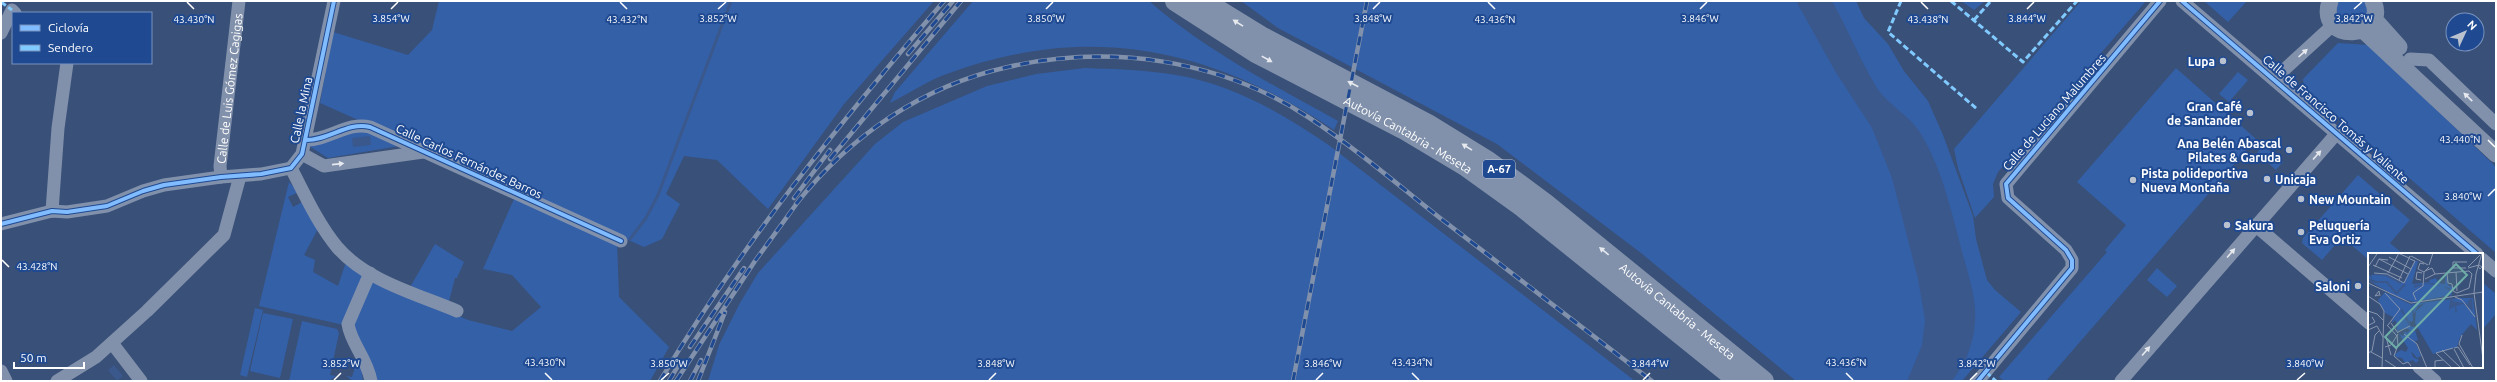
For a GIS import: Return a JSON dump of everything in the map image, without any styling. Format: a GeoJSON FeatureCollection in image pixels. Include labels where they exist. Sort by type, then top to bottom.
{"type":"FeatureCollection","features":[{"type":"Feature","properties":{"kind":"highway","name":"Autovía Cantabria - Meseta"},"geometry":{"type":"LineString","coordinates":[[1175,1],[1256,53],[1403,129],[1465,166],[1522,207],[1738,381]]}},
{"type":"Feature","properties":{"kind":"highway","name":"Autovía Cantabria - Meseta"},"geometry":{"type":"LineString","coordinates":[[1204,1],[1261,36],[1414,116],[1475,152],[1527,189],[1764,381]]}},
{"type":"Feature","properties":{"kind":"highway"},"geometry":{"type":"LineString","coordinates":[[1465,166],[1717,381]]}},
{"type":"Feature","properties":{"kind":"highway"},"geometry":{"type":"LineString","coordinates":[[1675,308],[1771,381]]}},
{"type":"Feature","properties":{"kind":"main road"},"geometry":{"type":"LineString","coordinates":[[2329,1],[2328,13],[2333,25],[2344,32],[2352,33],[2373,11]]}},
{"type":"Feature","properties":{"kind":"main road"},"geometry":{"type":"LineString","coordinates":[[2373,11],[2386,35],[2496,142]]}},
{"type":"Feature","properties":{"kind":"main road"},"geometry":{"type":"LineString","coordinates":[[2373,11],[2496,154]]}},
{"type":"Feature","properties":{"kind":"street","name":"Calle de Luis Gómez Cagigas"},"geometry":{"type":"LineString","coordinates":[[221,177],[220,166],[239,1]]}},
{"type":"Feature","properties":{"kind":"street","name":"Calle la Mina"},"geometry":{"type":"LineString","coordinates":[[291,168],[302,154],[334,1]]}},
{"type":"Feature","properties":{"kind":"street","name":"Calle de Luciano Malumbres"},"geometry":{"type":"LineString","coordinates":[[1978,381],[2072,268],[2072,260],[2066,250],[2008,198],[2006,184],[2160,1]]}},
{"type":"Feature","properties":{"kind":"street","name":"Calle de Francisco Tomás y Valiente"},"geometry":{"type":"LineString","coordinates":[[2182,1],[2476,253]]}},
{"type":"Feature","properties":{"kind":"street"},"geometry":{"type":"LineString","coordinates":[[1,33],[12,14]]}},
{"type":"Feature","properties":{"kind":"street"},"geometry":{"type":"LineString","coordinates":[[2274,79],[2333,25]]}},
{"type":"Feature","properties":{"kind":"street"},"geometry":{"type":"LineString","coordinates":[[2410,58],[2429,60],[2496,124]]}},
{"type":"Feature","properties":{"kind":"street"},"geometry":{"type":"LineString","coordinates":[[52,211],[58,128],[67,64]]}},
{"type":"Feature","properties":{"kind":"street","name":"Calle Carlos Fernández Barros"},"geometry":{"type":"LineString","coordinates":[[305,140],[326,137],[363,125],[621,241]]}},
{"type":"Feature","properties":{"kind":"street","name":"Calle de Francisco Tomás y Valiente"},"geometry":{"type":"LineString","coordinates":[[2121,381],[2255,225],[2337,133]]}},
{"type":"Feature","properties":{"kind":"street","name":"Calle Carlos Fernández Barros"},"geometry":{"type":"LineString","coordinates":[[302,154],[324,166],[423,152]]}},
{"type":"Feature","properties":{"kind":"street"},"geometry":{"type":"LineString","coordinates":[[1,224],[52,211],[67,212],[107,206],[153,188],[291,168],[310,206],[338,247],[370,273],[457,311]]}},
{"type":"Feature","properties":{"kind":"street"},"geometry":{"type":"LineString","coordinates":[[57,381],[96,357],[224,235],[240,176]]}},
{"type":"Feature","properties":{"kind":"street"},"geometry":{"type":"LineString","coordinates":[[2255,225],[2368,322]]}},
{"type":"Feature","properties":{"kind":"street"},"geometry":{"type":"LineString","coordinates":[[2483,260],[2496,271]]}},
{"type":"Feature","properties":{"kind":"street"},"geometry":{"type":"LineString","coordinates":[[370,273],[348,324],[351,336],[366,362],[371,381]]}},
{"type":"Feature","properties":{"kind":"street"},"geometry":{"type":"LineString","coordinates":[[112,343],[141,381]]}},
{"type":"Feature","properties":{"kind":"street"},"geometry":{"type":"LineString","coordinates":[[2420,368],[2435,381]]}},
{"type":"Feature","properties":{"kind":"street"},"geometry":{"type":"LineString","coordinates":[[1,371],[6,381]]}},
{"type":"Feature","properties":{"kind":"shaded area"},"geometry":{"type":"Polygon","coordinates":[[[439,1],[934,1],[844,104],[768,209],[717,160],[684,156],[666,194],[680,204],[662,239],[644,247],[320,103],[333,32],[408,55],[432,30],[439,1]]]}},
{"type":"Feature","properties":{"kind":"shaded area"},"geometry":{"type":"Polygon","coordinates":[[[973,1],[1149,1],[1171,19],[1216,51],[1264,80],[1338,121],[1334,130],[1288,102],[1241,79],[1194,62],[1146,51],[1098,47],[1048,49],[997,58],[944,75],[890,103],[895,92],[973,1]]]}},
{"type":"Feature","properties":{"kind":"shaded area"},"geometry":{"type":"Polygon","coordinates":[[[1241,1],[1856,1],[1864,18],[1888,44],[1904,71],[1928,101],[1943,135],[1973,216],[1976,239],[1987,280],[1995,290],[2021,312],[1962,381],[1796,381],[1641,253],[1497,144],[1278,28],[1241,1]]]}},
{"type":"Feature","properties":{"kind":"shaded area"},"geometry":{"type":"Polygon","coordinates":[[[1796,1],[1832,1],[1877,88],[1887,100],[1919,131],[1934,159],[1950,205],[1972,286],[1975,304],[1974,330],[1971,346],[1965,361],[1952,381],[1907,381],[1922,345],[1925,320],[1918,279],[1892,178],[1872,128],[1835,71],[1796,1]]]}},
{"type":"Feature","properties":{"kind":"shaded area"},"geometry":{"type":"Polygon","coordinates":[[[1961,1],[1985,1],[1974,10],[1961,1]]]}},
{"type":"Feature","properties":{"kind":"shaded area"},"geometry":{"type":"Polygon","coordinates":[[[2081,1],[2146,1],[1998,172],[1993,184],[1994,197],[1975,218],[1958,168],[1954,149],[2081,1]]]}},
{"type":"Feature","properties":{"kind":"shaded area"},"geometry":{"type":"Polygon","coordinates":[[[2204,1],[2247,1],[2228,22],[2204,1]]]}},
{"type":"Feature","properties":{"kind":"shaded area"},"geometry":{"type":"Polygon","coordinates":[[[2337,1],[2367,1],[2367,17],[2360,24],[2342,22],[2336,14],[2337,1]]]}},
{"type":"Feature","properties":{"kind":"shaded area"},"geometry":{"type":"Polygon","coordinates":[[[2338,43],[2369,45],[2496,167],[2496,253],[2304,87],[2303,79],[2338,43]]]}},
{"type":"Feature","properties":{"kind":"shaded area"},"geometry":{"type":"Polygon","coordinates":[[[1085,68],[1153,72],[1197,79],[1237,93],[1276,112],[1330,146],[1635,381],[708,381],[719,345],[740,303],[758,273],[875,144],[903,122],[987,86],[1036,74],[1085,68]]]}},
{"type":"Feature","properties":{"kind":"shaded area"},"geometry":{"type":"Polygon","coordinates":[[[2176,68],[2256,139],[2046,381],[2004,381],[1999,377],[2107,252],[2105,250],[2126,225],[2077,182],[2176,68]]]}},
{"type":"Feature","properties":{"kind":"shaded area"},"geometry":{"type":"Polygon","coordinates":[[[2238,72],[2248,80],[2229,102],[2219,94],[2238,72]]]}},
{"type":"Feature","properties":{"kind":"shaded area"},"geometry":{"type":"Polygon","coordinates":[[[363,129],[405,145],[328,158],[309,146],[363,129]]]}},
{"type":"Feature","properties":{"kind":"shaded area"},"geometry":{"type":"Polygon","coordinates":[[[370,136],[371,145],[353,147],[352,138],[370,136]]]}},
{"type":"Feature","properties":{"kind":"shaded area"},"geometry":{"type":"Polygon","coordinates":[[[2263,145],[2283,162],[2276,170],[2257,153],[2263,145]]]}},
{"type":"Feature","properties":{"kind":"shaded area"},"geometry":{"type":"Polygon","coordinates":[[[2358,175],[2410,220],[2390,243],[2402,253],[2368,253],[2368,259],[2342,237],[2322,260],[2302,243],[2303,238],[2358,175]]]}},
{"type":"Feature","properties":{"kind":"shaded area"},"geometry":{"type":"Polygon","coordinates":[[[289,182],[299,192],[288,197],[293,207],[304,201],[319,227],[304,255],[315,260],[313,272],[338,286],[346,262],[364,275],[342,322],[344,325],[259,306],[289,182]]]}},
{"type":"Feature","properties":{"kind":"shaded area"},"geometry":{"type":"Polygon","coordinates":[[[514,199],[617,242],[619,297],[669,347],[650,381],[374,381],[353,334],[354,309],[374,279],[468,320],[512,331],[541,307],[512,275],[483,269],[514,199]]]}},
{"type":"Feature","properties":{"kind":"shaded area"},"geometry":{"type":"Polygon","coordinates":[[[435,244],[464,262],[457,278],[455,278],[448,305],[409,289],[435,244]]]}},
{"type":"Feature","properties":{"kind":"shaded area"},"geometry":{"type":"Polygon","coordinates":[[[2157,268],[2177,286],[2167,297],[2147,280],[2157,268]]]}},
{"type":"Feature","properties":{"kind":"shaded area"},"geometry":{"type":"Polygon","coordinates":[[[2483,283],[2496,294],[2496,314],[2483,329],[2483,283]]]}},
{"type":"Feature","properties":{"kind":"shaded area"},"geometry":{"type":"Polygon","coordinates":[[[255,308],[263,310],[247,377],[240,375],[255,308]]]}},
{"type":"Feature","properties":{"kind":"shaded area"},"geometry":{"type":"Polygon","coordinates":[[[263,313],[293,319],[280,378],[250,371],[263,313]]]}},
{"type":"Feature","properties":{"kind":"shaded area"},"geometry":{"type":"Polygon","coordinates":[[[302,321],[337,329],[339,333],[330,375],[336,376],[329,381],[289,381],[302,321]]]}},
{"type":"Feature","properties":{"kind":"shaded area"},"geometry":{"type":"Polygon","coordinates":[[[359,353],[363,381],[353,381],[346,376],[352,377],[359,353]]]}},
{"type":"Feature","properties":{"kind":"shaded area"},"geometry":{"type":"Polygon","coordinates":[[[114,365],[123,376],[117,381],[108,370],[114,365]]]}},
{"type":"Feature","properties":{"kind":"waterway"},"geometry":{"type":"LineString","coordinates":[[630,239],[646,218],[658,195],[731,1]]}},
{"type":"Feature","properties":{"kind":"railway"},"geometry":{"type":"LineString","coordinates":[[660,381],[724,281],[758,233],[830,138],[944,1]]}},
{"type":"Feature","properties":{"kind":"railway"},"geometry":{"type":"LineString","coordinates":[[908,54],[953,1]]}},
{"type":"Feature","properties":{"kind":"railway"},"geometry":{"type":"LineString","coordinates":[[830,159],[961,1]]}},
{"type":"Feature","properties":{"kind":"railway"},"geometry":{"type":"LineString","coordinates":[[1293,381],[1367,1]]}},
{"type":"Feature","properties":{"kind":"railway"},"geometry":{"type":"LineString","coordinates":[[796,204],[817,179],[864,136],[890,117],[917,101],[946,87],[976,76],[1008,67],[1047,60],[1085,57],[1124,57],[1163,62],[1201,70],[1238,81],[1274,97],[1308,117],[1359,153],[1440,218],[1652,381]]}},
{"type":"Feature","properties":{"kind":"railway"},"geometry":{"type":"LineString","coordinates":[[794,198],[830,150]]}},
{"type":"Feature","properties":{"kind":"railway"},"geometry":{"type":"LineString","coordinates":[[676,381],[755,261],[800,199]]}},
{"type":"Feature","properties":{"kind":"railway"},"geometry":{"type":"LineString","coordinates":[[690,347],[744,268]]}},
{"type":"Feature","properties":{"kind":"railway"},"geometry":{"type":"LineString","coordinates":[[698,381],[725,312]]}},
{"type":"Feature","properties":{"kind":"railway"},"geometry":{"type":"LineString","coordinates":[[690,381],[701,360]]}},
{"type":"Feature","properties":{"kind":"railway"},"geometry":{"type":"LineString","coordinates":[[669,381],[678,366]]}},
{"type":"Feature","properties":{"kind":"marked path"},"geometry":{"type":"LineString","coordinates":[[1901,1],[1888,32],[1977,109]]}},
{"type":"Feature","properties":{"kind":"marked path"},"geometry":{"type":"LineString","coordinates":[[1951,1],[2023,62],[2077,1]]}},
{"type":"Feature","properties":{"kind":"marked path"},"geometry":{"type":"LineString","coordinates":[[1974,20],[1991,1]]}},
{"type":"Feature","properties":{"kind":"marked path"},"geometry":{"type":"LineString","coordinates":[[1,2],[12,10]]}},
{"type":"Feature","properties":{"kind":"marked path"},"geometry":{"type":"LineString","coordinates":[[1986,372],[1996,381]]}},
{"type":"Feature","properties":{"kind":"cycle path"},"geometry":{"type":"LineString","coordinates":[[1,224],[52,211],[67,212],[107,206],[143,191],[164,185],[221,177],[261,174],[291,168],[302,154],[334,1]]}},
{"type":"Feature","properties":{"kind":"cycle path"},"geometry":{"type":"LineString","coordinates":[[1978,381],[2072,268],[2072,260],[2066,250],[2008,198],[2006,184],[2160,1]]}},
{"type":"Feature","properties":{"kind":"cycle path"},"geometry":{"type":"LineString","coordinates":[[2182,1],[2476,253]]}},
{"type":"Feature","properties":{"kind":"cycle path"},"geometry":{"type":"LineString","coordinates":[[305,140],[322,138],[354,127],[370,127],[621,241]]}},
{"type":"Feature","properties":{"kind":"place","name":"Lupa"},"geometry":{"type":"Point","coordinates":[2223,61]}},
{"type":"Feature","properties":{"kind":"place","name":"Gran Café de Santander"},"geometry":{"type":"Point","coordinates":[2250,113]}},
{"type":"Feature","properties":{"kind":"place","name":"Ana Belén Abascal Pilates & Garuda"},"geometry":{"type":"Point","coordinates":[2289,150]}},
{"type":"Feature","properties":{"kind":"place","name":"Unicaja"},"geometry":{"type":"Point","coordinates":[2267,179]}},
{"type":"Feature","properties":{"kind":"place","name":"Pista polideportiva Nueva Montaña"},"geometry":{"type":"Point","coordinates":[2133,180]}},
{"type":"Feature","properties":{"kind":"place","name":"New Mountain"},"geometry":{"type":"Point","coordinates":[2301,199]}},
{"type":"Feature","properties":{"kind":"place","name":"Sakura"},"geometry":{"type":"Point","coordinates":[2227,225]}},
{"type":"Feature","properties":{"kind":"place","name":"Peluquería Eva Ortiz"},"geometry":{"type":"Point","coordinates":[2301,232]}},
{"type":"Feature","properties":{"kind":"place","name":"Saloni"},"geometry":{"type":"Point","coordinates":[2358,286]}}]}
